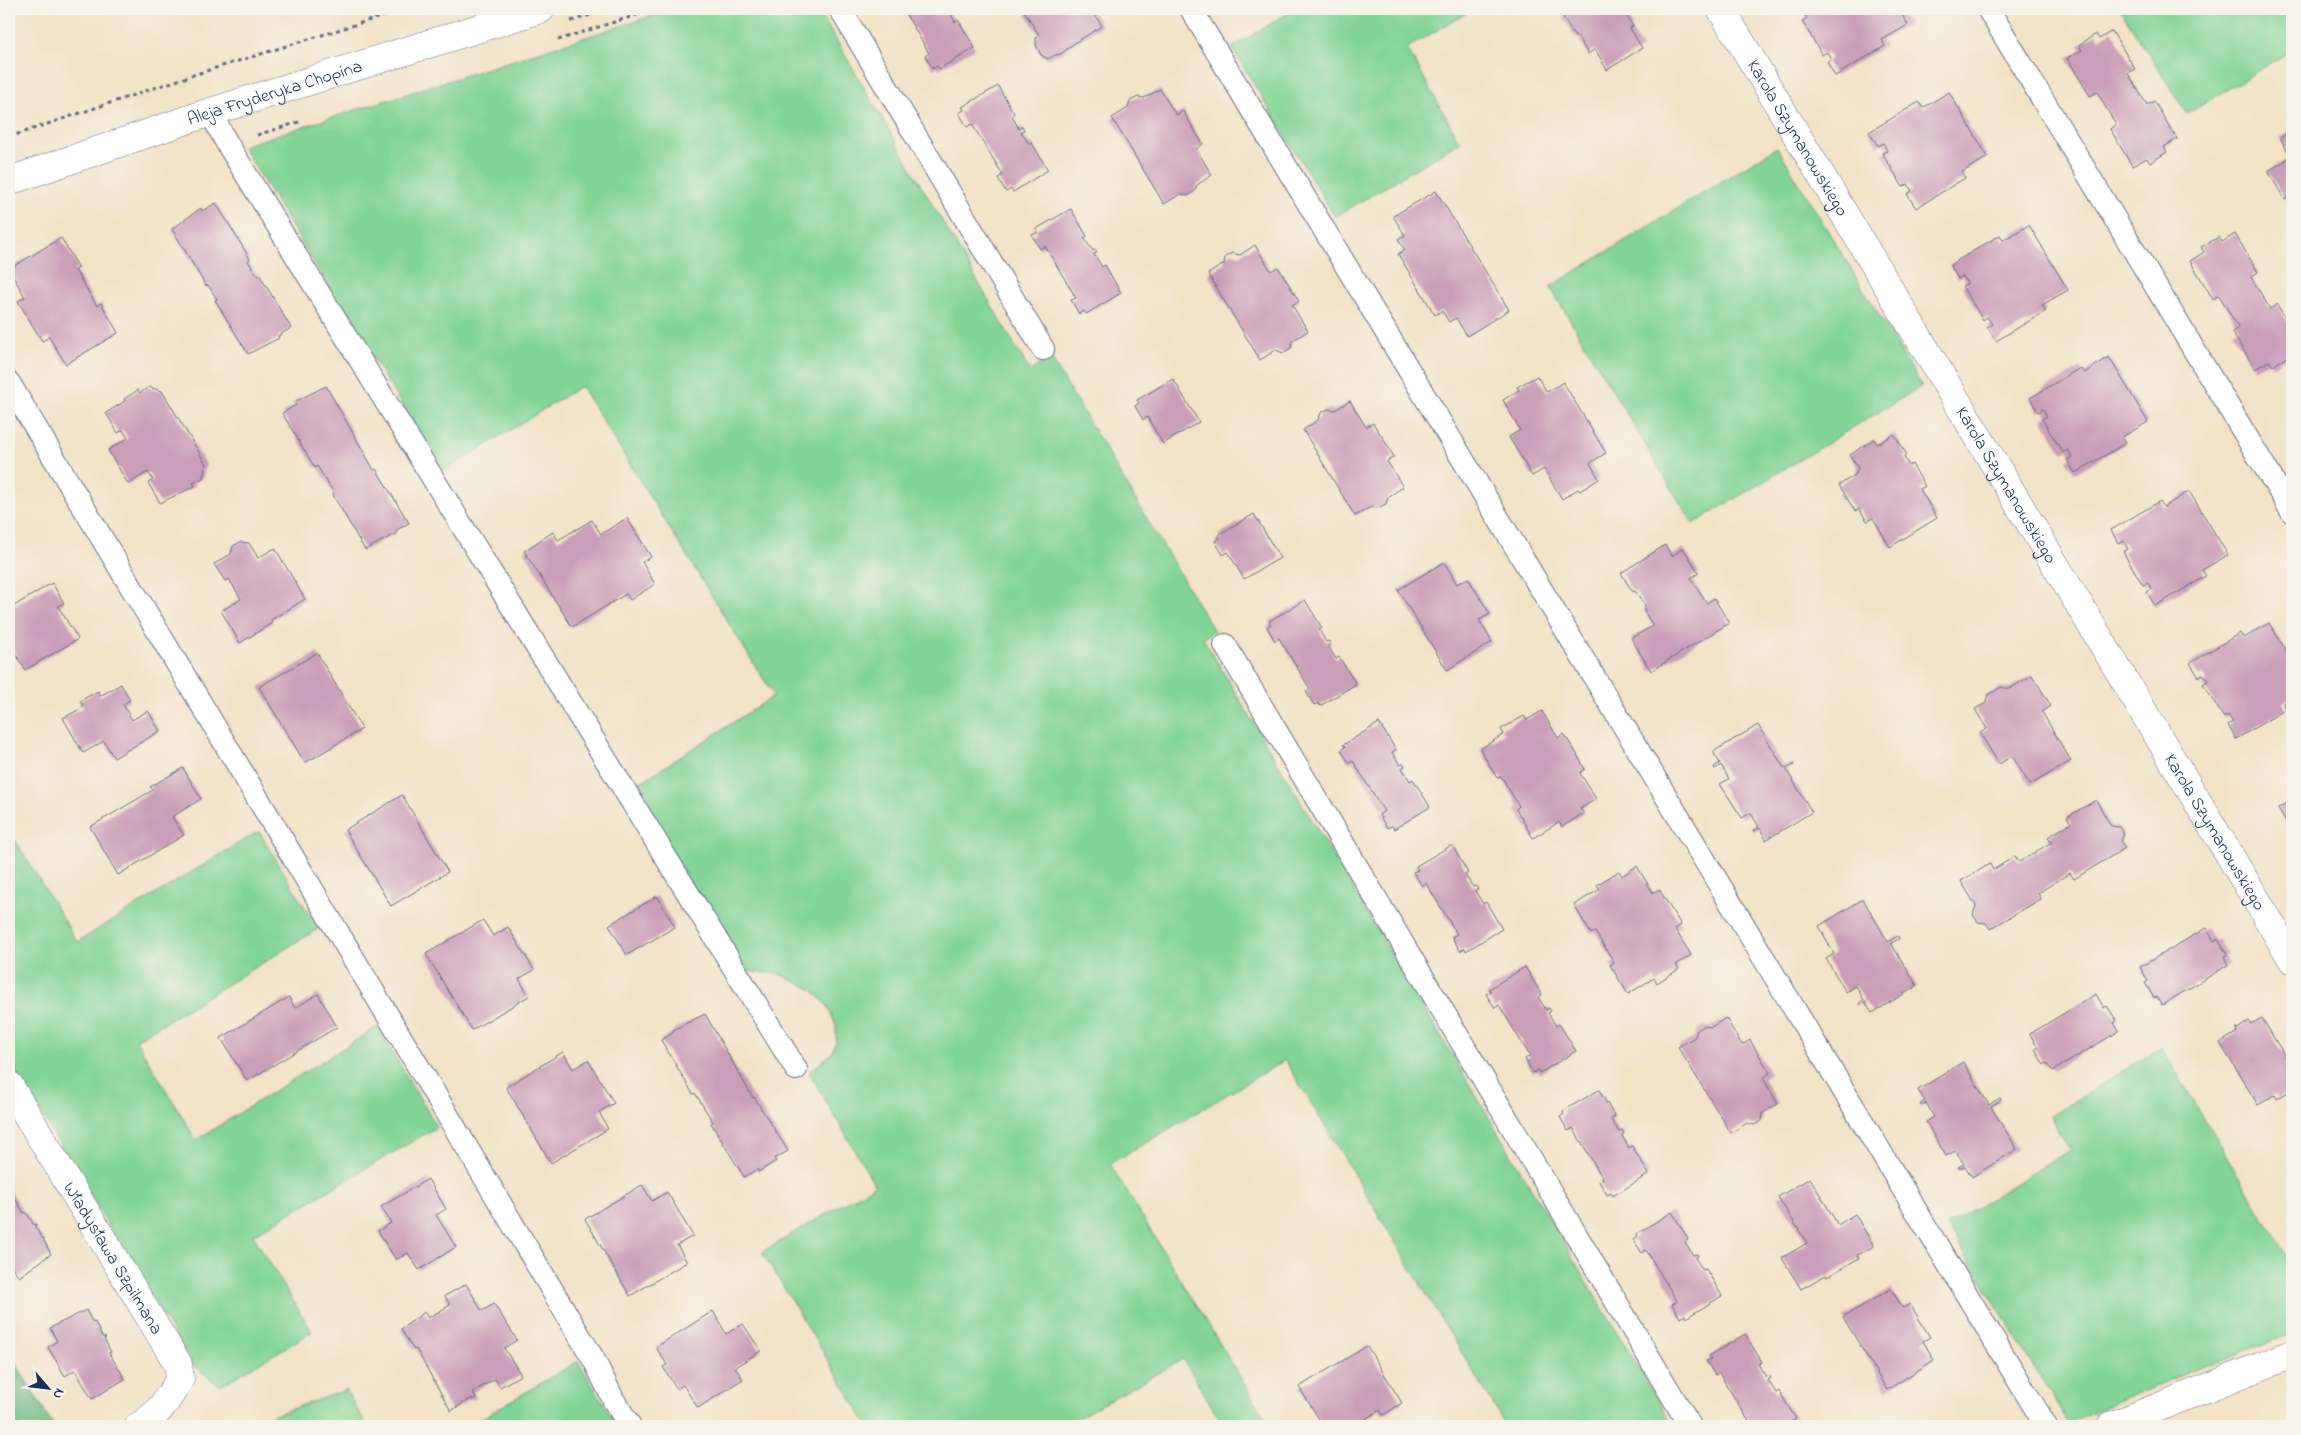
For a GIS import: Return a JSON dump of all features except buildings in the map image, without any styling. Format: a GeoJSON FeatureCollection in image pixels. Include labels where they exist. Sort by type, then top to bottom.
{"type":"FeatureCollection","features":[{"type":"Feature","properties":{"kind":"street","name":"Aleja Fryderyka Chopina"},"geometry":{"type":"LineString","coordinates":[[9,181],[210,112],[541,9]]}},
{"type":"Feature","properties":{"kind":"street","name":"Karola Szymanowskiego"},"geometry":{"type":"LineString","coordinates":[[1721,9],[2292,960]]}},
{"type":"Feature","properties":{"kind":"street","name":"Władysława Szpilmana"},"geometry":{"type":"LineString","coordinates":[[9,1084],[178,1364],[180,1379],[168,1399],[148,1421],[139,1426]]}},
{"type":"Feature","properties":{"kind":"street"},"geometry":{"type":"LineString","coordinates":[[2120,1425],[2292,1354]]}},
{"type":"Feature","properties":{"kind":"lane"},"geometry":{"type":"LineString","coordinates":[[840,9],[1043,349]]}},
{"type":"Feature","properties":{"kind":"lane"},"geometry":{"type":"LineString","coordinates":[[1191,9],[2046,1426]]}},
{"type":"Feature","properties":{"kind":"lane"},"geometry":{"type":"LineString","coordinates":[[1988,9],[2292,512]]}},
{"type":"Feature","properties":{"kind":"lane"},"geometry":{"type":"LineString","coordinates":[[210,112],[243,170],[796,1069]]}},
{"type":"Feature","properties":{"kind":"lane"},"geometry":{"type":"LineString","coordinates":[[9,383],[589,1351],[630,1426]]}},
{"type":"Feature","properties":{"kind":"lane"},"geometry":{"type":"LineString","coordinates":[[1225,645],[1690,1426]]}},
{"type":"Feature","properties":{"kind":"path"},"geometry":{"type":"LineString","coordinates":[[9,137],[193,75],[406,9]]}},
{"type":"Feature","properties":{"kind":"green space"},"geometry":{"type":"Polygon","coordinates":[[[674,9],[818,9],[1030,371],[1051,358],[1214,631],[1203,638],[1673,1426],[1506,1426],[1285,1060],[1110,1164],[1270,1426],[1224,1426],[1183,1359],[1063,1426],[868,1426],[762,1252],[875,1185],[809,1072],[831,1054],[836,1042],[836,1026],[828,1007],[813,990],[779,974],[743,971],[633,787],[774,696],[581,386],[443,472],[242,146],[674,9]]]}},
{"type":"Feature","properties":{"kind":"green space"},"geometry":{"type":"Polygon","coordinates":[[[1294,9],[1473,9],[1407,48],[1460,142],[1335,217],[1232,48],[1294,9]]]}},
{"type":"Feature","properties":{"kind":"green space"},"geometry":{"type":"Polygon","coordinates":[[[2120,9],[2292,9],[2292,50],[2187,114],[2120,9]]]}},
{"type":"Feature","properties":{"kind":"green space"},"geometry":{"type":"Polygon","coordinates":[[[1777,147],[1922,386],[1693,524],[1550,287],[1777,147]]]}},
{"type":"Feature","properties":{"kind":"green space"},"geometry":{"type":"Polygon","coordinates":[[[9,830],[77,942],[259,831],[318,929],[136,1040],[196,1140],[377,1027],[437,1127],[253,1235],[312,1332],[220,1386],[192,1364],[9,1060],[9,830]]]}},
{"type":"Feature","properties":{"kind":"green space"},"geometry":{"type":"Polygon","coordinates":[[[2161,1047],[2292,1265],[2292,1334],[2201,1367],[2068,1422],[1947,1225],[2070,1150],[2050,1116],[2161,1047]]]}},
{"type":"Feature","properties":{"kind":"green space"},"geometry":{"type":"Polygon","coordinates":[[[9,1352],[54,1426],[9,1426],[9,1352]]]}},
{"type":"Feature","properties":{"kind":"green space"},"geometry":{"type":"Polygon","coordinates":[[[578,1361],[617,1426],[469,1426],[578,1361]]]}},
{"type":"Feature","properties":{"kind":"green space"},"geometry":{"type":"Polygon","coordinates":[[[346,1390],[367,1426],[260,1426],[257,1421],[346,1390]]]}}]}
